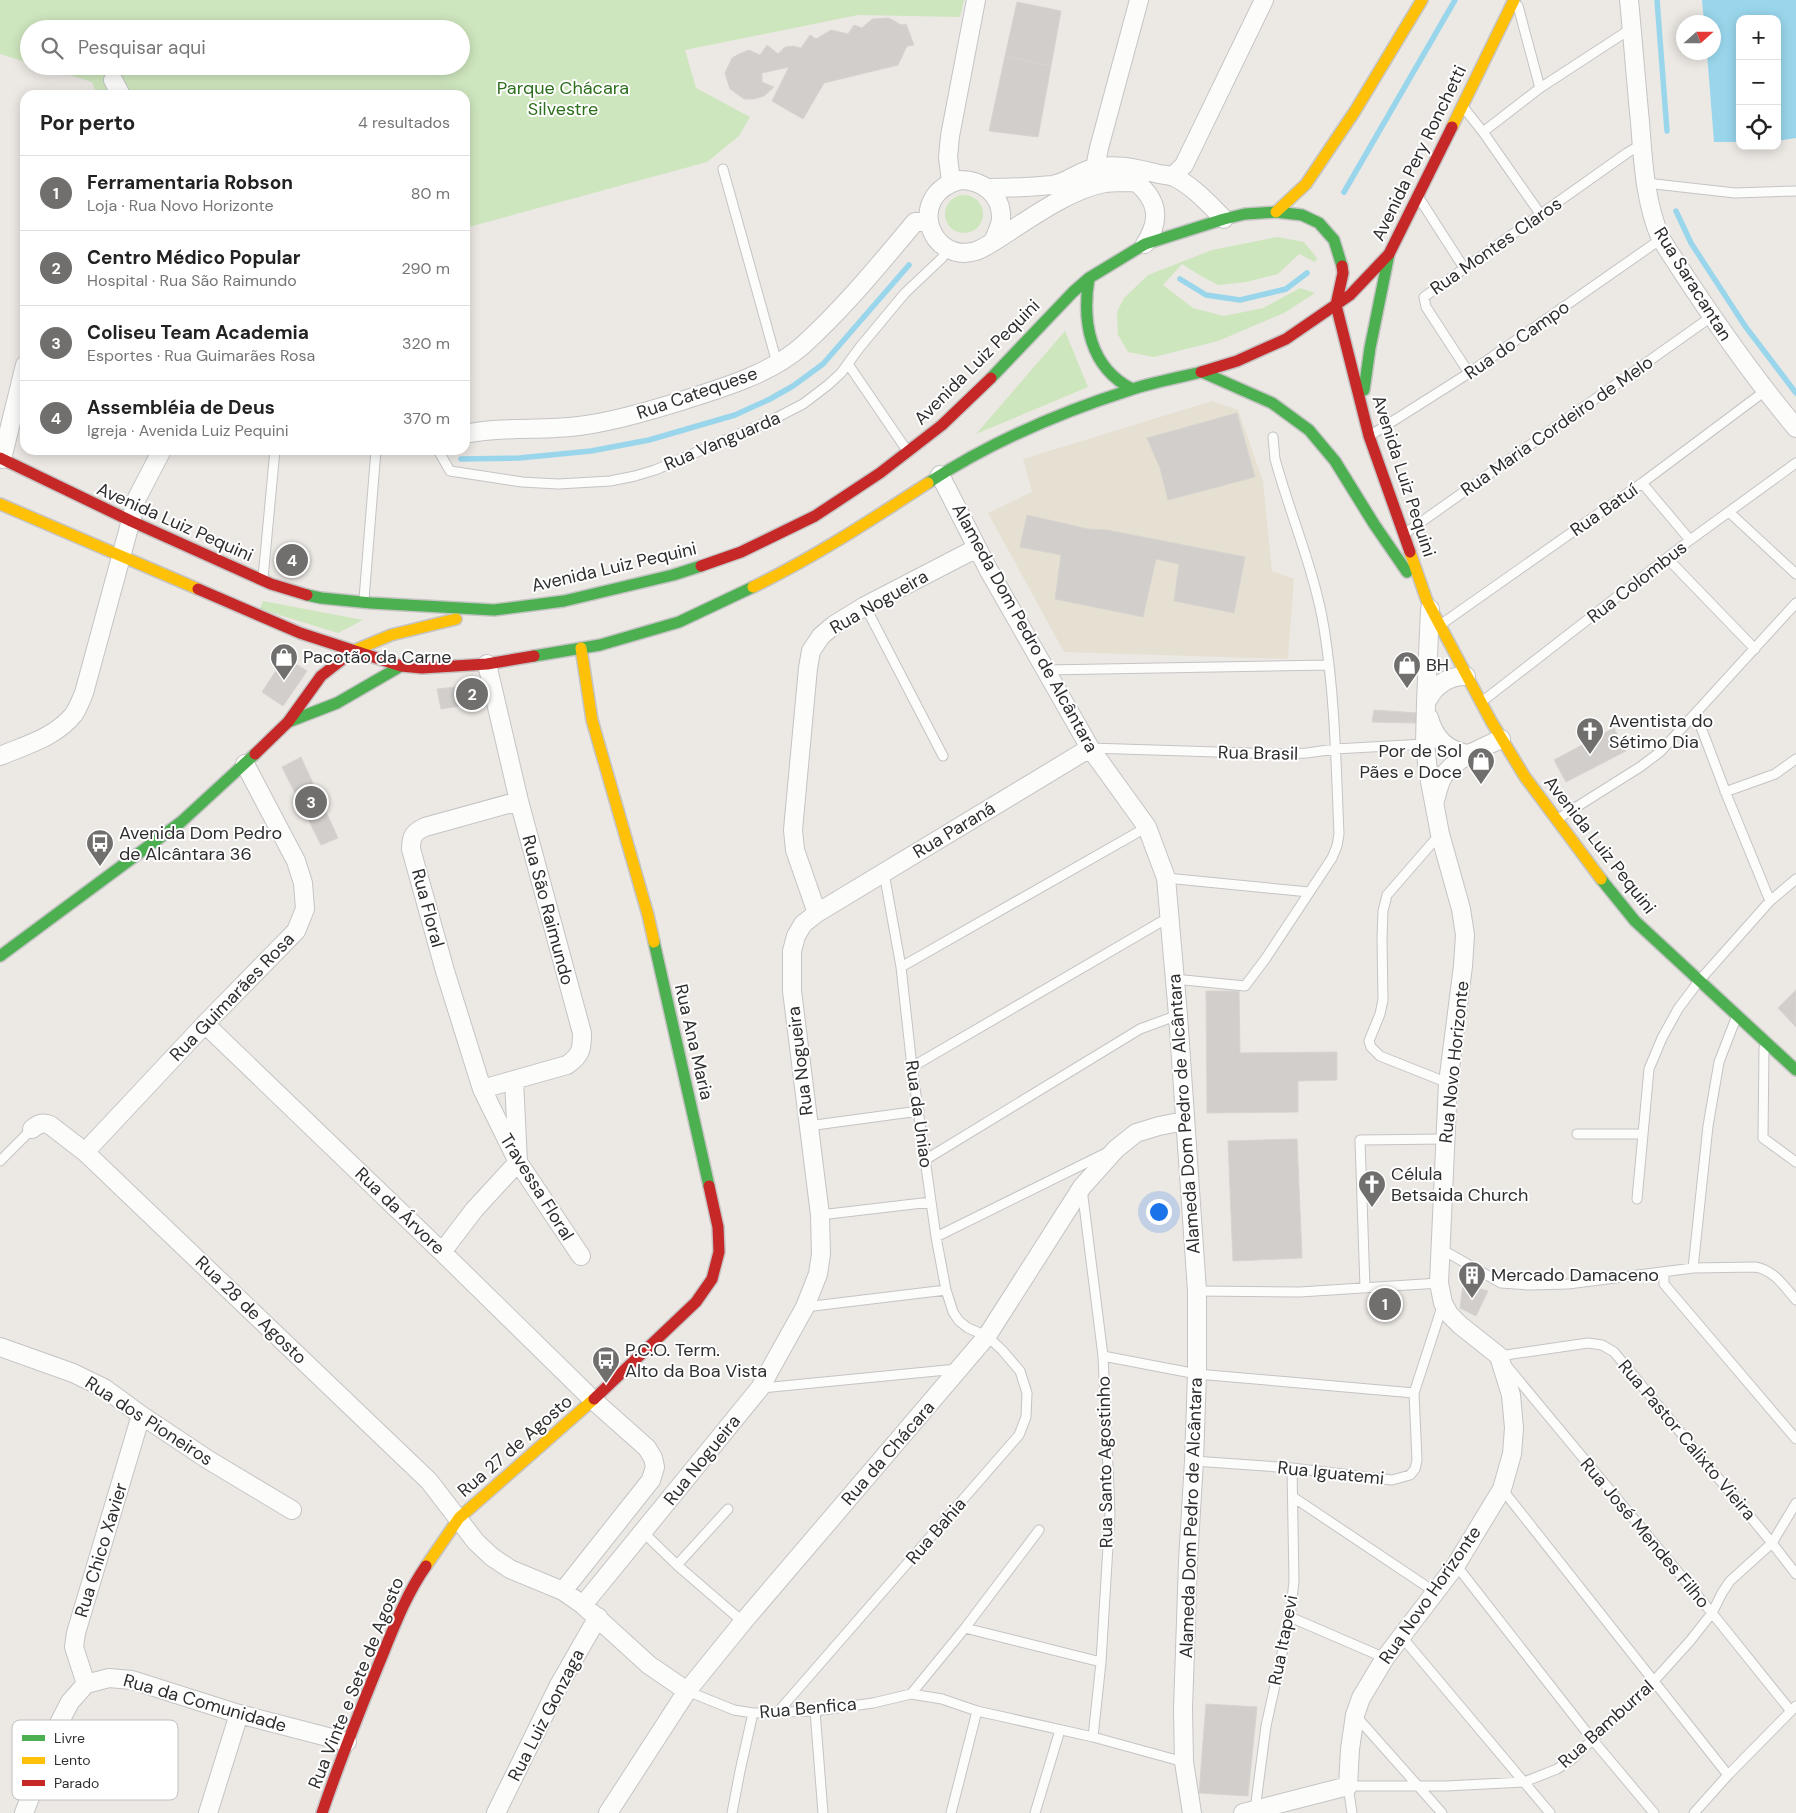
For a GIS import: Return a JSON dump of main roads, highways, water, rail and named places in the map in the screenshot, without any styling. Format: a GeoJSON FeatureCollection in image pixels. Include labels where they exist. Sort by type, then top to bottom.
{"type":"FeatureCollection","features":[{"type":"Feature","properties":{"kind":"main road"},"geometry":{"type":"LineString","coordinates":[[1276,212],[1306,184],[1355,111],[1422,0]]}},
{"type":"Feature","properties":{"kind":"main road","name":"Avenida Pery Ronchetti"},"geometry":{"type":"LineString","coordinates":[[1202,372],[1236,361],[1286,339],[1350,295],[1389,254],[1515,0]]}},
{"type":"Feature","properties":{"kind":"main road","name":"Avenida Luiz Pequini"},"geometry":{"type":"LineString","coordinates":[[1,459],[131,521],[262,580],[298,593],[364,603],[494,610],[564,601],[673,575],[741,552],[815,516],[880,473],[942,425],[1089,278],[1146,244],[1245,214],[1292,212],[1308,217],[1319,223],[1328,232],[1338,251],[1342,273],[1336,304],[1369,436],[1429,604],[1480,703],[1525,777],[1635,921],[1764,1041],[1793,1062]]}},
{"type":"Feature","properties":{"kind":"main road"},"geometry":{"type":"LineString","coordinates":[[1363,412],[1368,358],[1389,254]]}},
{"type":"Feature","properties":{"kind":"main road"},"geometry":{"type":"LineString","coordinates":[[1089,278],[1085,305],[1085,321],[1089,336],[1097,355],[1108,373],[1132,389]]}},
{"type":"Feature","properties":{"kind":"main road"},"geometry":{"type":"LineString","coordinates":[[0,504],[300,633],[353,651],[401,666],[422,668],[487,664],[581,648],[622,639],[679,622],[798,565],[861,527],[940,475],[1007,439],[1069,410],[1132,389],[1202,372]]}},
{"type":"Feature","properties":{"kind":"main road","name":"Avenida Luiz Pequini"},"geometry":{"type":"LineString","coordinates":[[1202,372],[1258,395],[1280,408],[1309,430],[1331,454],[1385,542],[1429,604]]}},
{"type":"Feature","properties":{"kind":"main road"},"geometry":{"type":"LineString","coordinates":[[0,956],[181,822],[288,722],[321,676],[353,651],[369,642],[403,630],[494,610]]}},
{"type":"Feature","properties":{"kind":"main road","name":"Rua Ana Maria"},"geometry":{"type":"LineString","coordinates":[[581,648],[592,720],[648,915],[718,1227],[719,1252],[712,1279],[696,1302],[594,1400]]}},
{"type":"Feature","properties":{"kind":"main road"},"geometry":{"type":"LineString","coordinates":[[288,722],[342,700],[384,674],[401,666]]}},
{"type":"Feature","properties":{"kind":"main road","name":"Rua 27 de Agosto"},"geometry":{"type":"LineString","coordinates":[[459,1518],[594,1400]]}},
{"type":"Feature","properties":{"kind":"main road","name":"Rua Vinte e Sete de Agosto"},"geometry":{"type":"LineString","coordinates":[[322,1813],[347,1742],[393,1629],[416,1581],[459,1518]]}},
{"type":"Feature","properties":{"kind":"water"},"geometry":{"type":"Polygon","coordinates":[[[1702,0],[1796,0],[1796,138],[1781,140],[1781,15],[1736,15],[1736,142],[1714,142],[1708,60],[1721,60],[1721,15],[1703,15],[1702,0]]]}},
{"type":"Feature","properties":{"kind":"waterway"},"geometry":{"type":"LineString","coordinates":[[1344,192],[1455,0]]}},
{"type":"Feature","properties":{"kind":"waterway"},"geometry":{"type":"LineString","coordinates":[[1657,0],[1667,131]]}},
{"type":"Feature","properties":{"kind":"waterway"},"geometry":{"type":"LineString","coordinates":[[1676,211],[1691,243],[1745,326],[1796,393]]}},
{"type":"Feature","properties":{"kind":"waterway"},"geometry":{"type":"LineString","coordinates":[[461,459],[519,458],[591,451],[649,440],[735,415],[793,386],[823,364],[909,265]]}},
{"type":"Feature","properties":{"kind":"waterway"},"geometry":{"type":"LineString","coordinates":[[1180,279],[1206,295],[1240,300],[1286,289],[1307,273]]}},
{"type":"Feature","properties":{"kind":"place","name":"Assembléia de Deus"},"geometry":{"type":"Point","coordinates":[292,560]}},
{"type":"Feature","properties":{"kind":"place","name":"Pacotão da Carne"},"geometry":{"type":"Point","coordinates":[284,681]}},
{"type":"Feature","properties":{"kind":"place","name":"BH"},"geometry":{"type":"Point","coordinates":[1407,689]}},
{"type":"Feature","properties":{"kind":"place","name":"Centro Médico Popular"},"geometry":{"type":"Point","coordinates":[472,694]}},
{"type":"Feature","properties":{"kind":"place","name":"Aventista do Sétimo Dia"},"geometry":{"type":"Point","coordinates":[1590,755]}},
{"type":"Feature","properties":{"kind":"place","name":"Por de Sol Pães e Doce"},"geometry":{"type":"Point","coordinates":[1481,785]}},
{"type":"Feature","properties":{"kind":"place","name":"Coliseu Team Academia"},"geometry":{"type":"Point","coordinates":[311,802]}},
{"type":"Feature","properties":{"kind":"place","name":"Avenida Dom Pedro de Alcântara 36"},"geometry":{"type":"Point","coordinates":[100,867]}},
{"type":"Feature","properties":{"kind":"place","name":"Célula Betsaida Church"},"geometry":{"type":"Point","coordinates":[1372,1208]}},
{"type":"Feature","properties":{"kind":"place","name":"Mercado Damaceno"},"geometry":{"type":"Point","coordinates":[1472,1299]}},
{"type":"Feature","properties":{"kind":"place","name":"Ferramentaria Robson"},"geometry":{"type":"Point","coordinates":[1385,1304]}},
{"type":"Feature","properties":{"kind":"place","name":"P.C.O. Term. Alto da Boa Vista"},"geometry":{"type":"Point","coordinates":[606,1384]}},
{"type":"Feature","properties":{"kind":"park label","name":"Parque Chácara Silvestre"},"geometry":{"type":"Point","coordinates":[563,98]}}]}
